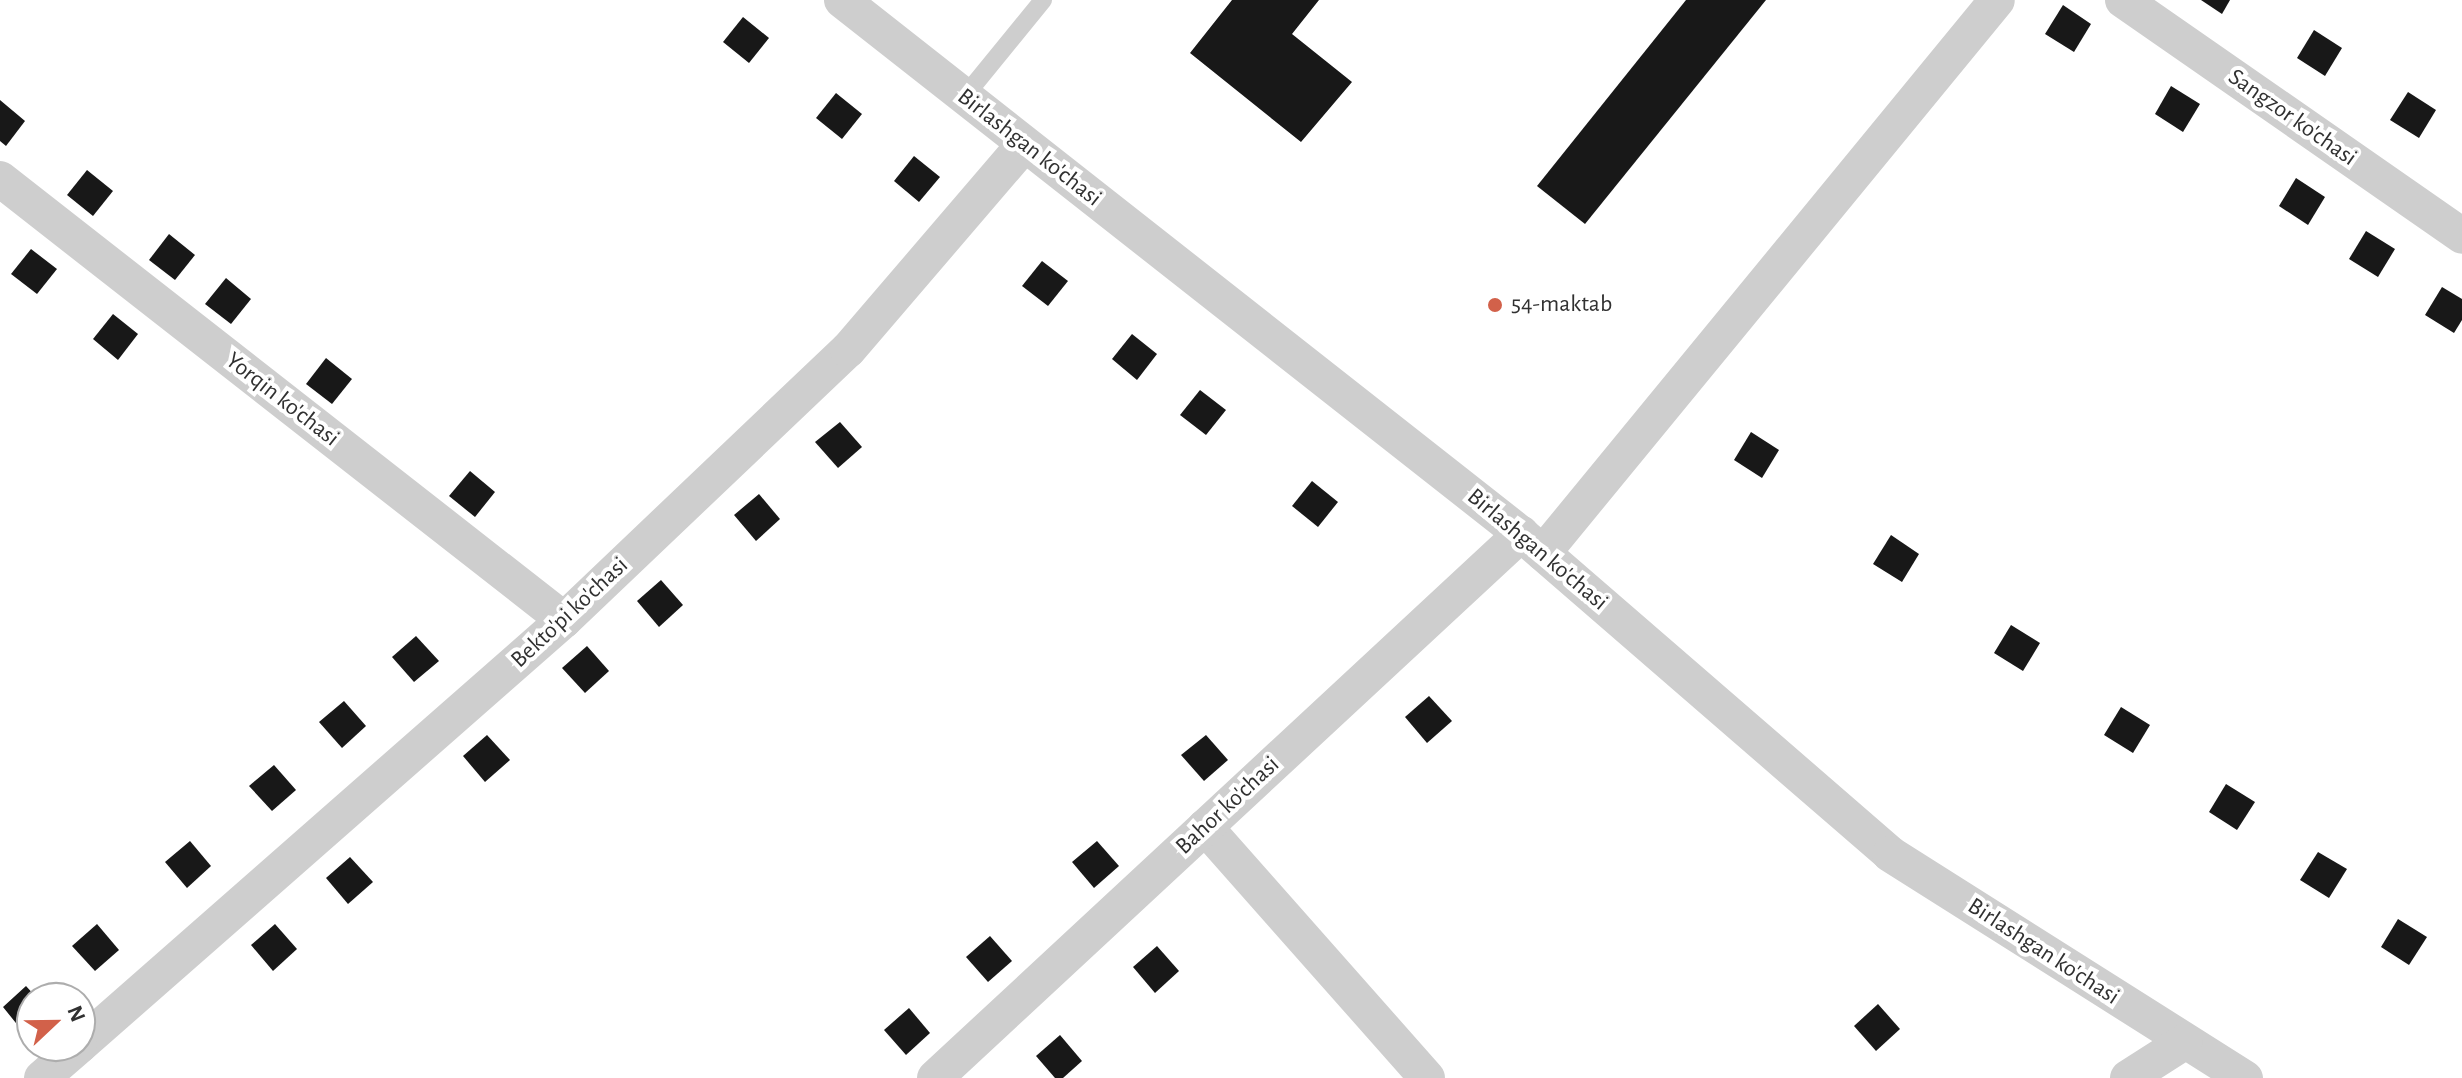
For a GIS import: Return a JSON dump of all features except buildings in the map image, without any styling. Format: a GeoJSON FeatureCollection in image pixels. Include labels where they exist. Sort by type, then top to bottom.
{"type":"FeatureCollection","features":[{"type":"Feature","properties":{"kind":"street","name":"Birlashgan ko'chasi"},"geometry":{"type":"LineString","coordinates":[[842,0],[1532,543],[1890,854],[2245,1078]]}},
{"type":"Feature","properties":{"kind":"street","name":"Bahor ko'chasi"},"geometry":{"type":"LineString","coordinates":[[935,1078],[1205,827],[1532,543],[1997,0]]}},
{"type":"Feature","properties":{"kind":"street","name":"Sangzor ko'chasi"},"geometry":{"type":"LineString","coordinates":[[2123,0],[2462,236]]}},
{"type":"Feature","properties":{"kind":"street","name":"Bekto'pi ko'chasi"},"geometry":{"type":"LineString","coordinates":[[96,1032],[564,620],[848,350],[1024,145]]}},
{"type":"Feature","properties":{"kind":"street","name":"Yorqin ko'chasi"},"geometry":{"type":"LineString","coordinates":[[0,179],[564,620]]}},
{"type":"Feature","properties":{"kind":"street"},"geometry":{"type":"LineString","coordinates":[[1205,827],[1427,1078]]}},
{"type":"Feature","properties":{"kind":"street"},"geometry":{"type":"LineString","coordinates":[[2128,1078],[2184,1042]]}},
{"type":"Feature","properties":{"kind":"street","name":"Bekto'pi ko'chasi"},"geometry":{"type":"LineString","coordinates":[[42,1078],[61,1062]]}},
{"type":"Feature","properties":{"kind":"lane"},"geometry":{"type":"LineString","coordinates":[[964,97],[1043,0]]}},
{"type":"Feature","properties":{"kind":"place","name":"54-maktab"},"geometry":{"type":"Point","coordinates":[1495,305]}}]}
